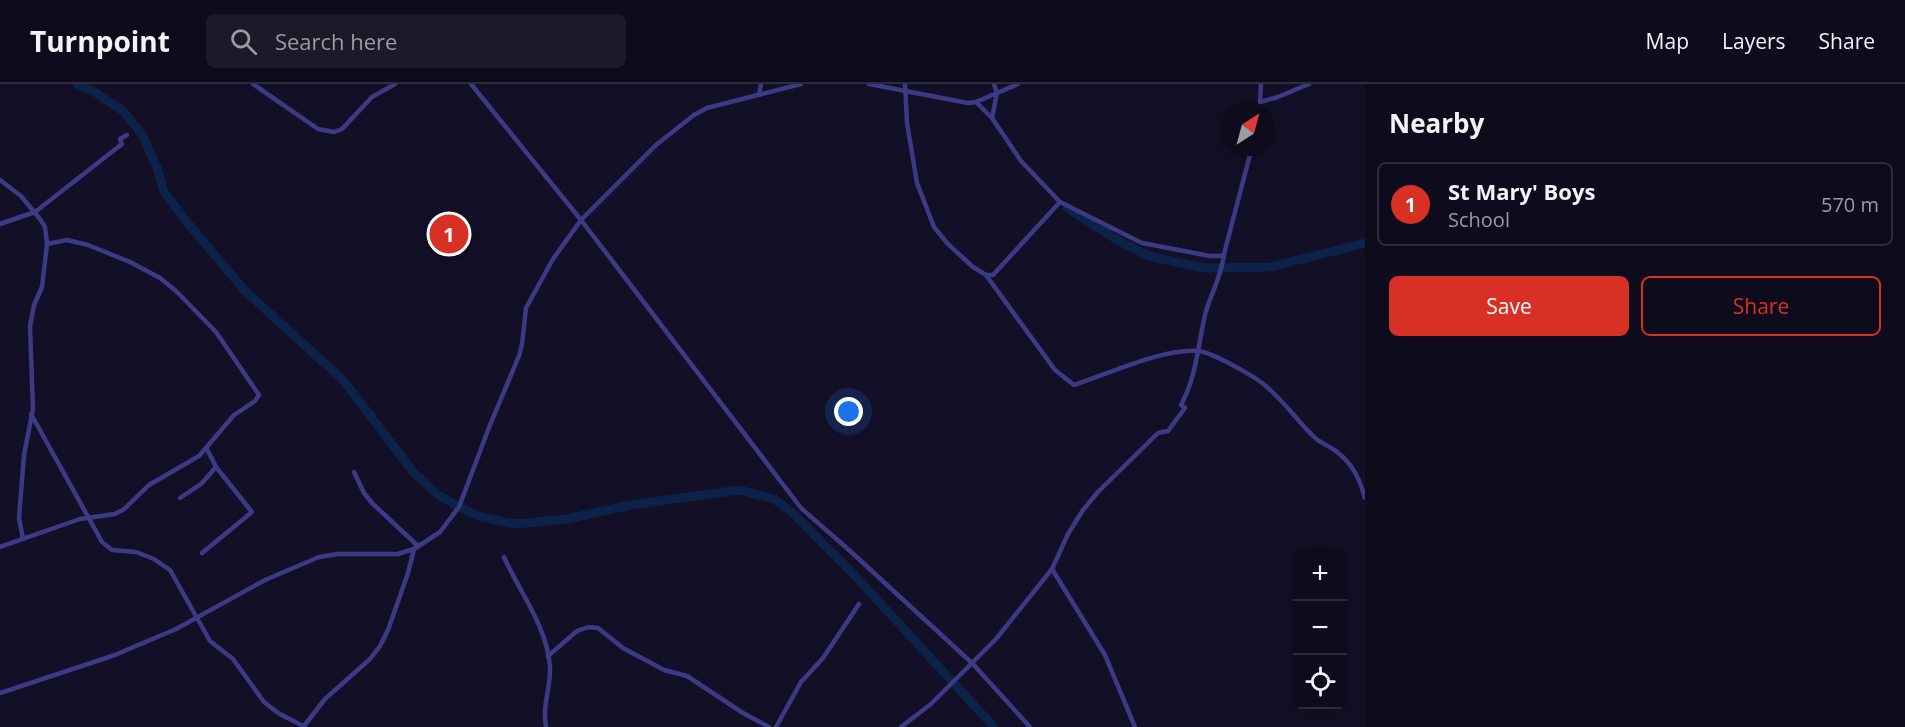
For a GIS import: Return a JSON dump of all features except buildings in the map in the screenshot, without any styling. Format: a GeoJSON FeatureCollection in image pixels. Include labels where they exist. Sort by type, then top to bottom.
{"type":"FeatureCollection","features":[{"type":"Feature","properties":{"kind":"street"},"geometry":{"type":"LineString","coordinates":[[253,84],[318,129],[334,132],[342,129],[372,97],[395,84]]}},
{"type":"Feature","properties":{"kind":"street"},"geometry":{"type":"LineString","coordinates":[[471,84],[581,220],[801,508],[972,664],[1030,727]]}},
{"type":"Feature","properties":{"kind":"street"},"geometry":{"type":"LineString","coordinates":[[759,95],[761,84]]}},
{"type":"Feature","properties":{"kind":"street"},"geometry":{"type":"LineString","coordinates":[[0,693],[115,655],[196,619],[266,580],[319,557],[338,554],[398,554],[416,548],[440,532],[459,507],[519,356],[526,308],[553,259],[581,220],[656,145],[694,115],[707,108],[801,84]]}},
{"type":"Feature","properties":{"kind":"street"},"geometry":{"type":"LineString","coordinates":[[869,84],[950,100],[976,102],[1018,84]]}},
{"type":"Feature","properties":{"kind":"street"},"geometry":{"type":"LineString","coordinates":[[905,84],[907,123],[917,183],[934,227],[948,244],[973,267],[986,275],[1055,370],[1074,385],[1147,359],[1173,353],[1199,351],[1241,370],[1266,386],[1314,437],[1337,452],[1349,464],[1360,480],[1365,498]]}},
{"type":"Feature","properties":{"kind":"street"},"geometry":{"type":"LineString","coordinates":[[992,118],[997,93],[994,84]]}},
{"type":"Feature","properties":{"kind":"street"},"geometry":{"type":"LineString","coordinates":[[1261,84],[1260,102],[1309,84]]}},
{"type":"Feature","properties":{"kind":"street"},"geometry":{"type":"LineString","coordinates":[[976,102],[992,118],[1021,161],[1060,202],[1142,243],[1210,256],[1224,254]]}},
{"type":"Feature","properties":{"kind":"street"},"geometry":{"type":"LineString","coordinates":[[0,224],[35,212],[122,144],[120,139],[127,135]]}},
{"type":"Feature","properties":{"kind":"street"},"geometry":{"type":"LineString","coordinates":[[901,727],[931,704],[1002,632],[1052,569],[1068,534],[1091,500],[1158,433],[1168,431],[1185,408],[1181,405],[1192,378],[1206,312],[1223,269],[1224,254],[1250,156]]}},
{"type":"Feature","properties":{"kind":"street"},"geometry":{"type":"LineString","coordinates":[[0,180],[14,189],[45,227],[42,287],[34,305],[30,326],[31,414],[25,446],[20,518],[23,539]]}},
{"type":"Feature","properties":{"kind":"street"},"geometry":{"type":"LineString","coordinates":[[986,275],[993,275],[1060,202]]}},
{"type":"Feature","properties":{"kind":"street"},"geometry":{"type":"LineString","coordinates":[[0,547],[67,523],[115,514],[123,510],[149,485],[184,466],[207,449],[234,415],[255,401],[259,395],[223,340],[176,291],[160,278],[113,255],[71,241],[46,243]]}},
{"type":"Feature","properties":{"kind":"street"},"geometry":{"type":"LineString","coordinates":[[31,414],[87,518],[106,546],[112,550],[136,552],[164,564],[170,570],[210,641],[233,659],[264,702],[278,713],[305,726],[325,699],[380,646],[388,630],[416,548]]}},
{"type":"Feature","properties":{"kind":"street"},"geometry":{"type":"LineString","coordinates":[[202,553],[252,512],[216,467],[207,449]]}},
{"type":"Feature","properties":{"kind":"street"},"geometry":{"type":"LineString","coordinates":[[180,498],[201,484],[216,467]]}},
{"type":"Feature","properties":{"kind":"street"},"geometry":{"type":"LineString","coordinates":[[354,471],[364,493],[372,503],[416,548]]}},
{"type":"Feature","properties":{"kind":"street"},"geometry":{"type":"LineString","coordinates":[[504,557],[537,620],[548,656],[549,676],[544,705],[546,727]]}},
{"type":"Feature","properties":{"kind":"street"},"geometry":{"type":"LineString","coordinates":[[1052,569],[1105,655],[1135,727]]}},
{"type":"Feature","properties":{"kind":"street"},"geometry":{"type":"LineString","coordinates":[[776,727],[801,682],[823,658],[859,604]]}},
{"type":"Feature","properties":{"kind":"street"},"geometry":{"type":"LineString","coordinates":[[548,656],[577,631],[588,627],[598,628],[623,648],[664,670],[687,676],[743,713],[769,727]]}},
{"type":"Feature","properties":{"kind":"waterway"},"geometry":{"type":"LineString","coordinates":[[77,84],[96,93],[123,111],[142,134],[157,168],[164,192],[186,221],[245,291],[343,380],[414,473],[437,494],[481,517],[516,524],[567,519],[630,505],[739,490],[774,499],[791,511],[858,579],[994,727]]}},
{"type":"Feature","properties":{"kind":"waterway"},"geometry":{"type":"LineString","coordinates":[[1067,208],[1119,241],[1149,256],[1204,268],[1271,267],[1365,243]]}},
{"type":"Feature","properties":{"kind":"place","name":"St Mary' Boys"},"geometry":{"type":"Point","coordinates":[449,234]}}]}
